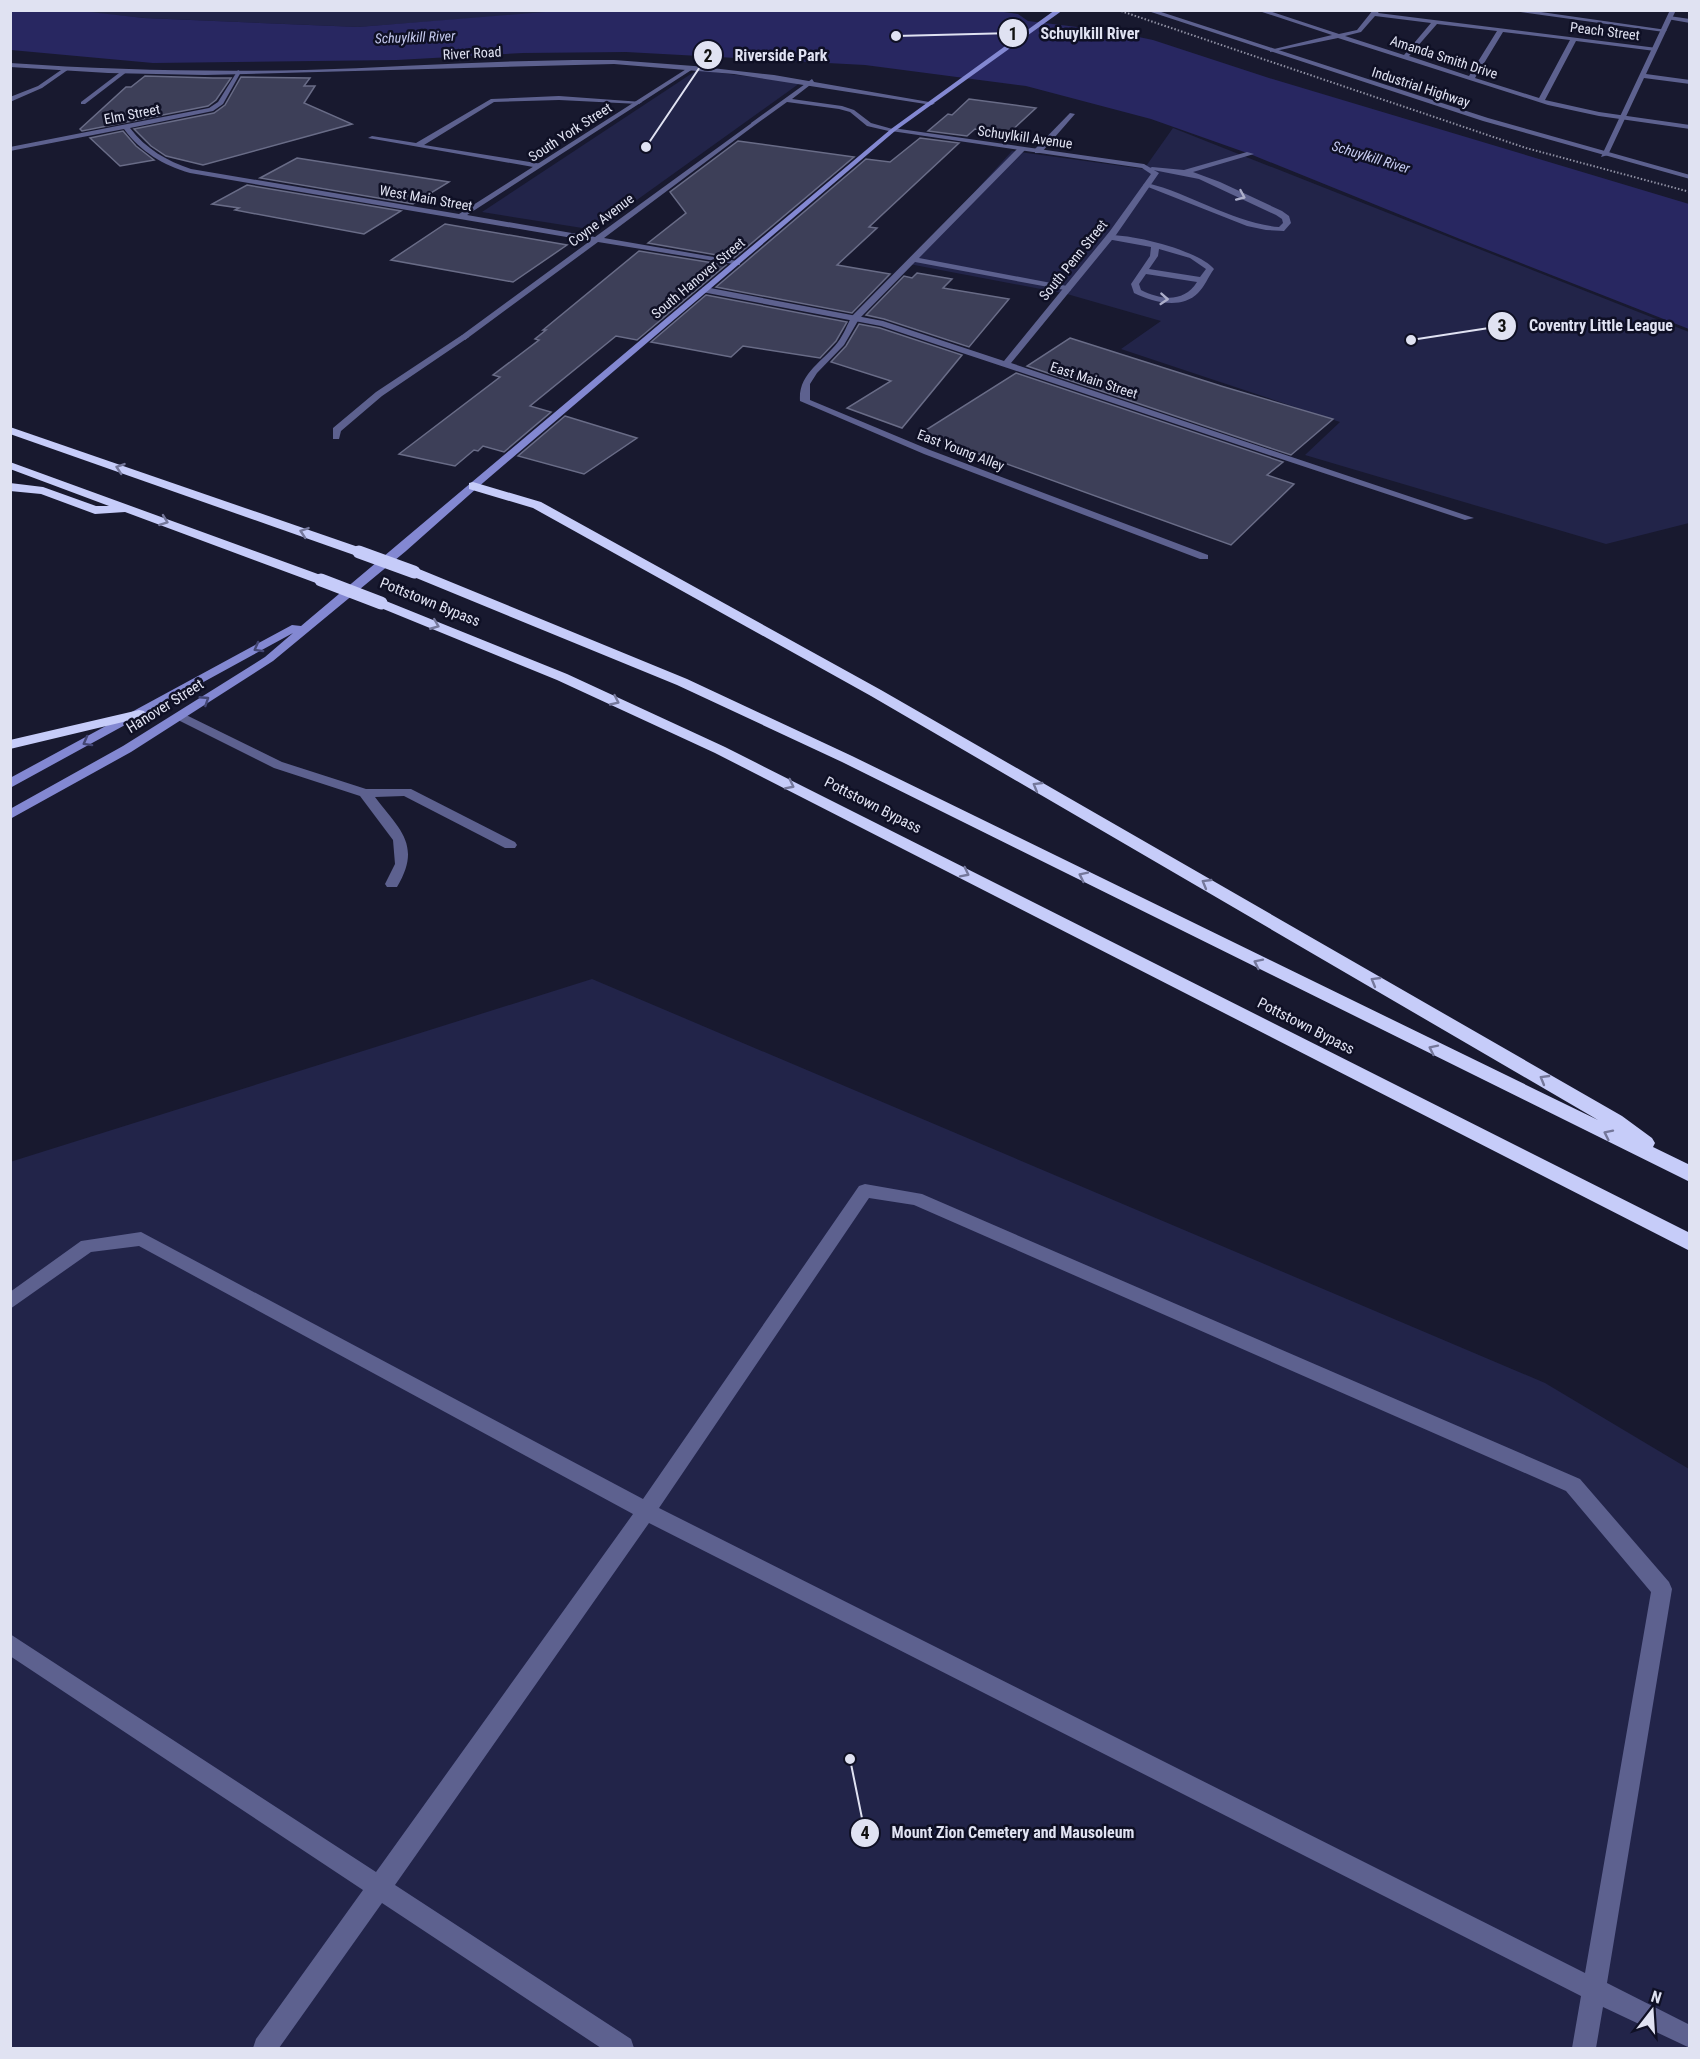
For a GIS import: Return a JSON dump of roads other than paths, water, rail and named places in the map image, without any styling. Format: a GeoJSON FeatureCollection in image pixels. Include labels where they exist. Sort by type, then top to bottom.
{"type":"FeatureCollection","features":[{"type":"Feature","properties":{"kind":"highway","name":"Pottstown Bypass"},"geometry":{"type":"LineString","coordinates":[[10,430],[414,572],[682,682],[837,754],[1685,1171]]}},
{"type":"Feature","properties":{"kind":"highway","name":"Pottstown Bypass"},"geometry":{"type":"LineString","coordinates":[[10,465],[381,603],[562,677],[720,750],[1689,1243]]}},
{"type":"Feature","properties":{"kind":"highway"},"geometry":{"type":"LineString","coordinates":[[473,486],[537,505],[876,693],[1615,1120],[1685,1171]]}},
{"type":"Feature","properties":{"kind":"highway"},"geometry":{"type":"LineString","coordinates":[[10,487],[43,491],[95,510],[131,509]]}},
{"type":"Feature","properties":{"kind":"highway"},"geometry":{"type":"LineString","coordinates":[[10,745],[139,714]]}},
{"type":"Feature","properties":{"kind":"main road","name":"South Hanover Street"},"geometry":{"type":"LineString","coordinates":[[473,486],[893,130],[1060,10]]}},
{"type":"Feature","properties":{"kind":"main road","name":"Hanover Street"},"geometry":{"type":"LineString","coordinates":[[10,815],[180,716],[269,658],[402,549],[473,486]]}},
{"type":"Feature","properties":{"kind":"main road","name":"Hanover Street"},"geometry":{"type":"LineString","coordinates":[[10,784],[327,610]]}},
{"type":"Feature","properties":{"kind":"street","name":"Industrial Highway"},"geometry":{"type":"LineString","coordinates":[[1148,10],[1485,121],[1689,177]]}},
{"type":"Feature","properties":{"kind":"street","name":"Amanda Smith Drive"},"geometry":{"type":"LineString","coordinates":[[1259,10],[1541,101],[1624,118],[1689,127]]}},
{"type":"Feature","properties":{"kind":"street"},"geometry":{"type":"LineString","coordinates":[[1509,10],[1664,30]]}},
{"type":"Feature","properties":{"kind":"street"},"geometry":{"type":"LineString","coordinates":[[1604,155],[1624,118],[1673,10]]}},
{"type":"Feature","properties":{"kind":"street"},"geometry":{"type":"LineString","coordinates":[[1272,51],[1359,31],[1376,12]]}},
{"type":"Feature","properties":{"kind":"street","name":"Peach Street"},"geometry":{"type":"LineString","coordinates":[[1376,12],[1435,22],[1655,49]]}},
{"type":"Feature","properties":{"kind":"street"},"geometry":{"type":"LineString","coordinates":[[1286,19],[1295,15]]}},
{"type":"Feature","properties":{"kind":"street"},"geometry":{"type":"LineString","coordinates":[[1669,18],[1689,21]]}},
{"type":"Feature","properties":{"kind":"street"},"geometry":{"type":"LineString","coordinates":[[1405,57],[1435,22]]}},
{"type":"Feature","properties":{"kind":"street"},"geometry":{"type":"LineString","coordinates":[[1471,78],[1501,30]]}},
{"type":"Feature","properties":{"kind":"street"},"geometry":{"type":"LineString","coordinates":[[1541,101],[1574,39]]}},
{"type":"Feature","properties":{"kind":"street","name":"River Road"},"geometry":{"type":"LineString","coordinates":[[10,65],[125,71],[238,72],[575,62],[693,67],[812,81],[932,103]]}},
{"type":"Feature","properties":{"kind":"street","name":"South York Street"},"geometry":{"type":"LineString","coordinates":[[459,217],[693,67]]}},
{"type":"Feature","properties":{"kind":"street"},"geometry":{"type":"LineString","coordinates":[[10,100],[40,87],[66,69]]}},
{"type":"Feature","properties":{"kind":"street"},"geometry":{"type":"LineString","coordinates":[[83,103],[125,71]]}},
{"type":"Feature","properties":{"kind":"street","name":"Elm Street"},"geometry":{"type":"LineString","coordinates":[[10,149],[211,110],[221,103],[238,72]]}},
{"type":"Feature","properties":{"kind":"street"},"geometry":{"type":"LineString","coordinates":[[1643,76],[1689,82]]}},
{"type":"Feature","properties":{"kind":"street","name":"Coyne Avenue"},"geometry":{"type":"LineString","coordinates":[[336,437],[336,430],[379,394],[426,360],[465,337],[812,81]]}},
{"type":"Feature","properties":{"kind":"street"},"geometry":{"type":"LineString","coordinates":[[417,146],[493,100],[559,98],[639,102]]}},
{"type":"Feature","properties":{"kind":"street","name":"Schuylkill Avenue"},"geometry":{"type":"LineString","coordinates":[[786,100],[852,111],[869,125],[893,130],[1152,169],[1186,172]]}},
{"type":"Feature","properties":{"kind":"street"},"geometry":{"type":"LineString","coordinates":[[1038,151],[1072,114]]}},
{"type":"Feature","properties":{"kind":"street","name":"West Main Street"},"geometry":{"type":"LineString","coordinates":[[126,128],[160,160],[190,171],[737,263]]}},
{"type":"Feature","properties":{"kind":"street"},"geometry":{"type":"LineString","coordinates":[[372,138],[538,166]]}},
{"type":"Feature","properties":{"kind":"street"},"geometry":{"type":"LineString","coordinates":[[855,318],[1022,148]]}},
{"type":"Feature","properties":{"kind":"street"},"geometry":{"type":"LineString","coordinates":[[1186,172],[1250,154]]}},
{"type":"Feature","properties":{"kind":"street","name":"South Penn Street"},"geometry":{"type":"LineString","coordinates":[[1005,365],[1110,237],[1155,173],[1152,169]]}},
{"type":"Feature","properties":{"kind":"street"},"geometry":{"type":"LineString","coordinates":[[1147,185],[1174,192],[1258,227],[1281,229],[1287,223],[1286,218],[1279,213],[1186,172]]}},
{"type":"Feature","properties":{"kind":"street"},"geometry":{"type":"LineString","coordinates":[[1110,237],[1155,246],[1187,254],[1206,263],[1209,269],[1193,293],[1181,299],[1148,297],[1137,291],[1135,284],[1154,256],[1155,246]]}},
{"type":"Feature","properties":{"kind":"street"},"geometry":{"type":"LineString","coordinates":[[913,259],[1067,290]]}},
{"type":"Feature","properties":{"kind":"street"},"geometry":{"type":"LineString","coordinates":[[1144,271],[1202,280]]}},
{"type":"Feature","properties":{"kind":"street","name":"East Main Street"},"geometry":{"type":"LineString","coordinates":[[705,290],[883,324],[1469,518]]}},
{"type":"Feature","properties":{"kind":"street","name":"East Young Alley"},"geometry":{"type":"LineString","coordinates":[[855,318],[848,334],[837,348],[809,376],[802,390],[805,401],[927,452],[1204,558]]}},
{"type":"Feature","properties":{"kind":"street"},"geometry":{"type":"LineString","coordinates":[[180,716],[278,765],[365,793],[406,792],[510,845]]}},
{"type":"Feature","properties":{"kind":"street"},"geometry":{"type":"LineString","coordinates":[[365,793],[400,840],[402,864],[392,884]]}},
{"type":"Feature","properties":{"kind":"street"},"geometry":{"type":"LineString","coordinates":[[265,2049],[646,1511],[865,1191],[916,1199],[1573,1485],[1662,1589],[1584,2049]]}},
{"type":"Feature","properties":{"kind":"street"},"geometry":{"type":"LineString","coordinates":[[10,1302],[87,1246],[141,1239],[646,1511],[1689,2038]]}},
{"type":"Feature","properties":{"kind":"street"},"geometry":{"type":"LineString","coordinates":[[10,1644],[622,2049]]}},
{"type":"Feature","properties":{"kind":"water"},"geometry":{"type":"Polygon","coordinates":[[[11,10],[72,10],[144,18],[358,27],[570,10],[997,11],[1018,14],[1028,21],[1110,31],[1153,40],[1269,78],[1689,204],[1689,329],[1250,154],[1151,119],[1026,86],[865,65],[626,52],[523,53],[397,60],[153,63],[11,50],[11,10]]]}},
{"type":"Feature","properties":{"kind":"railway"},"geometry":{"type":"LineString","coordinates":[[1118,10],[1526,148],[1690,192]]}},
{"type":"Feature","properties":{"kind":"place","name":"Schuylkill River"},"geometry":{"type":"Point","coordinates":[896,36]}},
{"type":"Feature","properties":{"kind":"place","name":"Riverside Park"},"geometry":{"type":"Point","coordinates":[646,147]}},
{"type":"Feature","properties":{"kind":"place","name":"Coventry Little League"},"geometry":{"type":"Point","coordinates":[1411,340]}},
{"type":"Feature","properties":{"kind":"place","name":"Mount Zion Cemetery and Mausoleum"},"geometry":{"type":"Point","coordinates":[850,1759]}}]}
